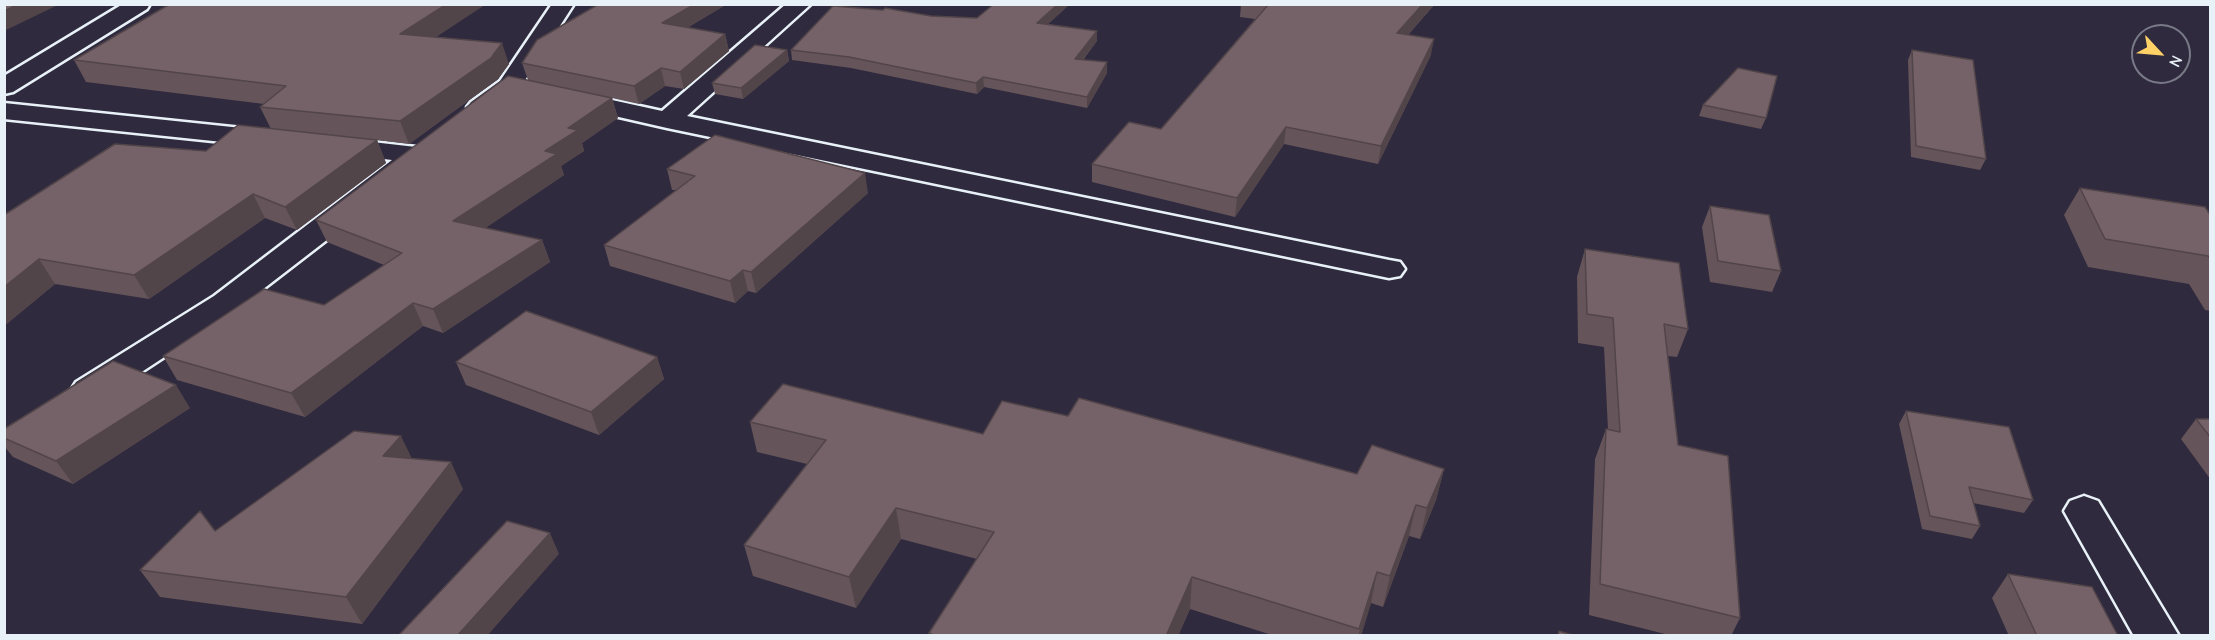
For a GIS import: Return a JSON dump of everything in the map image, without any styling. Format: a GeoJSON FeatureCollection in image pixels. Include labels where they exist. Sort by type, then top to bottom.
{"type":"FeatureCollection","features":[{"type":"Feature","properties":{"kind":"street"},"geometry":{"type":"LineString","coordinates":[[4,87],[139,4]]}},
{"type":"Feature","properties":{"kind":"street"},"geometry":{"type":"LineString","coordinates":[[531,90],[563,4]]}},
{"type":"Feature","properties":{"kind":"street"},"geometry":{"type":"LineString","coordinates":[[667,120],[800,4]]}},
{"type":"Feature","properties":{"kind":"street"},"geometry":{"type":"LineString","coordinates":[[462,120],[531,90],[1389,269]]}},
{"type":"Feature","properties":{"kind":"street"},"geometry":{"type":"LineString","coordinates":[[4,111],[304,143],[425,148],[370,193],[225,303],[64,406]]}},
{"type":"Feature","properties":{"kind":"street"},"geometry":{"type":"LineString","coordinates":[[2084,511],[2157,636]]}},
{"type":"Feature","properties":{"kind":"building"},"geometry":{"type":"Polygon","coordinates":[[[4,4],[19,4],[4,11],[4,4]]]}},
{"type":"Feature","properties":{"kind":"building"},"geometry":{"type":"Polygon","coordinates":[[[170,4],[447,4],[400,34],[502,43],[491,58],[400,121],[260,107],[286,86],[74,60],[170,4]]]}},
{"type":"Feature","properties":{"kind":"building"},"geometry":{"type":"Polygon","coordinates":[[[599,4],[695,4],[662,23],[725,34],[680,72],[661,68],[634,86],[522,63],[537,40],[599,4]]]}},
{"type":"Feature","properties":{"kind":"building"},"geometry":{"type":"Polygon","coordinates":[[[994,4],[1058,4],[1037,23],[1097,31],[1075,59],[1107,62],[1087,97],[983,77],[976,83],[849,57],[791,50],[833,6],[883,10],[885,8],[931,16],[977,18],[994,4]]]}},
{"type":"Feature","properties":{"kind":"building"},"geometry":{"type":"Polygon","coordinates":[[[1265,4],[1423,4],[1397,33],[1434,39],[1381,146],[1286,127],[1237,198],[1092,164],[1129,122],[1161,129],[1268,5],[1265,4]]]}},
{"type":"Feature","properties":{"kind":"building"},"geometry":{"type":"Polygon","coordinates":[[[755,45],[787,50],[741,88],[712,83],[755,45]]]}},
{"type":"Feature","properties":{"kind":"building"},"geometry":{"type":"Polygon","coordinates":[[[1912,50],[1973,60],[1986,159],[1916,146],[1912,50]]]}},
{"type":"Feature","properties":{"kind":"building"},"geometry":{"type":"Polygon","coordinates":[[[1738,68],[1777,76],[1766,118],[1703,105],[1738,68]]]}},
{"type":"Feature","properties":{"kind":"building"},"geometry":{"type":"Polygon","coordinates":[[[508,76],[612,98],[568,128],[578,130],[545,151],[557,154],[453,221],[542,240],[433,309],[413,303],[291,393],[163,356],[264,289],[324,305],[402,253],[316,220],[508,76]]]}},
{"type":"Feature","properties":{"kind":"building"},"geometry":{"type":"Polygon","coordinates":[[[238,125],[377,140],[285,207],[253,194],[134,275],[39,259],[4,287],[4,215],[115,144],[206,151],[238,125]]]}},
{"type":"Feature","properties":{"kind":"building"},"geometry":{"type":"Polygon","coordinates":[[[715,135],[865,173],[751,272],[743,270],[730,281],[604,245],[695,176],[667,169],[715,135]]]}},
{"type":"Feature","properties":{"kind":"building"},"geometry":{"type":"Polygon","coordinates":[[[2080,188],[2205,207],[2211,216],[2211,259],[2208,256],[2105,239],[2080,188]]]}},
{"type":"Feature","properties":{"kind":"building"},"geometry":{"type":"Polygon","coordinates":[[[1710,206],[1769,215],[1781,271],[1718,261],[1710,206]]]}},
{"type":"Feature","properties":{"kind":"building"},"geometry":{"type":"Polygon","coordinates":[[[1585,249],[1679,263],[1688,329],[1664,324],[1678,445],[1728,456],[1740,618],[1600,584],[1606,429],[1620,432],[1613,318],[1587,314],[1585,249]]]}},
{"type":"Feature","properties":{"kind":"building"},"geometry":{"type":"Polygon","coordinates":[[[526,311],[657,357],[591,412],[456,362],[526,311]]]}},
{"type":"Feature","properties":{"kind":"building"},"geometry":{"type":"Polygon","coordinates":[[[113,361],[176,385],[56,461],[4,438],[4,429],[113,361]]]}},
{"type":"Feature","properties":{"kind":"building"},"geometry":{"type":"Polygon","coordinates":[[[783,384],[983,434],[1002,401],[1068,416],[1079,398],[1357,474],[1372,445],[1444,469],[1427,508],[1416,505],[1390,576],[1377,572],[1359,629],[1192,577],[1166,636],[936,636],[929,633],[994,532],[896,508],[849,577],[744,545],[826,440],[750,422],[783,384]]]}},
{"type":"Feature","properties":{"kind":"building"},"geometry":{"type":"Polygon","coordinates":[[[1906,411],[2009,427],[2033,500],[1969,487],[1980,526],[1930,516],[1906,411]]]}},
{"type":"Feature","properties":{"kind":"building"},"geometry":{"type":"Polygon","coordinates":[[[2196,419],[2211,419],[2211,438],[2196,419]]]}},
{"type":"Feature","properties":{"kind":"building"},"geometry":{"type":"Polygon","coordinates":[[[354,431],[401,436],[383,456],[451,462],[346,597],[140,570],[200,511],[215,531],[354,431]]]}},
{"type":"Feature","properties":{"kind":"building"},"geometry":{"type":"Polygon","coordinates":[[[507,521],[550,533],[457,636],[398,636],[507,521]]]}},
{"type":"Feature","properties":{"kind":"building"},"geometry":{"type":"Polygon","coordinates":[[[2008,574],[2092,587],[2118,636],[2037,636],[2008,574]]]}},
{"type":"Feature","properties":{"kind":"building"},"geometry":{"type":"Polygon","coordinates":[[[1559,631],[1575,636],[1558,636],[1559,631]]]}}]}
